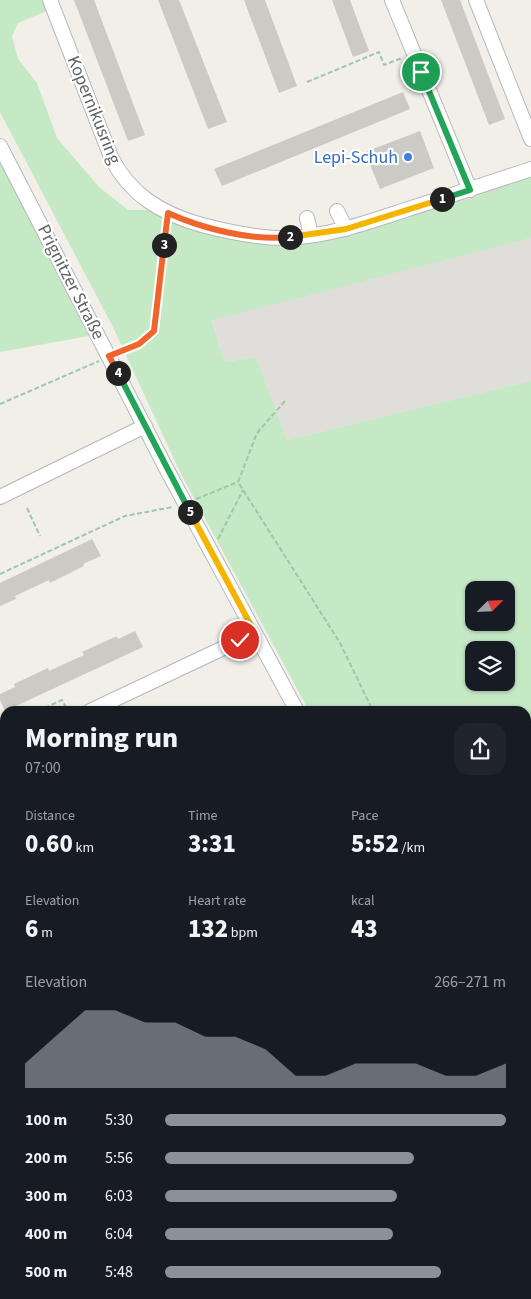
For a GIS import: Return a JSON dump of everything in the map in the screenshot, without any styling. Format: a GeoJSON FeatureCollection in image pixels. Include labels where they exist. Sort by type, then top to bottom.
{"type":"FeatureCollection","features":[{"type":"Feature","properties":{"kind":"street","name":"Kopernikusring"},"geometry":{"type":"LineString","coordinates":[[50,0],[111,157],[120,173],[135,191],[156,207],[185,221],[228,232],[256,236],[284,238],[311,235],[346,229],[531,169]]}},
{"type":"Feature","properties":{"kind":"street"},"geometry":{"type":"LineString","coordinates":[[392,0],[470,190]]}},
{"type":"Feature","properties":{"kind":"street"},"geometry":{"type":"LineString","coordinates":[[476,0],[531,138]]}},
{"type":"Feature","properties":{"kind":"street","name":"Prignitzer Straße"},"geometry":{"type":"LineString","coordinates":[[0,146],[211,552],[294,706]]}},
{"type":"Feature","properties":{"kind":"street"},"geometry":{"type":"LineString","coordinates":[[337,211],[346,229]]}},
{"type":"Feature","properties":{"kind":"street"},"geometry":{"type":"LineString","coordinates":[[307,218],[311,235]]}},
{"type":"Feature","properties":{"kind":"street"},"geometry":{"type":"LineString","coordinates":[[0,496],[145,426]]}},
{"type":"Feature","properties":{"kind":"street"},"geometry":{"type":"LineString","coordinates":[[101,706],[255,633]]}},
{"type":"Feature","properties":{"kind":"path"},"geometry":{"type":"LineString","coordinates":[[307,82],[379,52],[384,65],[414,54]]}},
{"type":"Feature","properties":{"kind":"path"},"geometry":{"type":"LineString","coordinates":[[0,404],[139,344],[154,331],[168,213]]}},
{"type":"Feature","properties":{"kind":"path"},"geometry":{"type":"LineString","coordinates":[[0,574],[126,516],[170,508],[238,482],[257,433],[284,401]]}},
{"type":"Feature","properties":{"kind":"path"},"geometry":{"type":"LineString","coordinates":[[238,482],[340,643],[371,706]]}},
{"type":"Feature","properties":{"kind":"path"},"geometry":{"type":"LineString","coordinates":[[211,552],[243,490]]}},
{"type":"Feature","properties":{"kind":"path"},"geometry":{"type":"LineString","coordinates":[[27,508],[40,536]]}},
{"type":"Feature","properties":{"kind":"path"},"geometry":{"type":"LineString","coordinates":[[49,706],[62,700],[65,706]]}},
{"type":"Feature","properties":{"kind":"shaded area"},"geometry":{"type":"Polygon","coordinates":[[[531,238],[531,381],[287,440],[256,357],[224,362],[212,319],[531,238]]]}},
{"type":"Feature","properties":{"kind":"green space"},"geometry":{"type":"Polygon","coordinates":[[[0,0],[45,0],[49,10],[18,23],[12,36],[18,59],[37,83],[57,138],[99,187],[128,210],[152,210],[178,224],[217,235],[262,241],[381,223],[468,199],[531,177],[531,238],[212,320],[224,362],[256,357],[287,440],[531,381],[531,706],[306,706],[180,472],[113,327],[0,112],[0,0]]]}},
{"type":"Feature","properties":{"kind":"green space"},"geometry":{"type":"Polygon","coordinates":[[[0,162],[89,336],[0,352],[0,162]]]}},
{"type":"Feature","properties":{"kind":"building"},"geometry":{"type":"Polygon","coordinates":[[[74,0],[94,0],[145,135],[128,141],[74,0]]]}},
{"type":"Feature","properties":{"kind":"building"},"geometry":{"type":"Polygon","coordinates":[[[158,0],[179,0],[227,122],[208,129],[158,0]]]}},
{"type":"Feature","properties":{"kind":"building"},"geometry":{"type":"Polygon","coordinates":[[[244,0],[265,0],[297,86],[279,93],[244,0]]]}},
{"type":"Feature","properties":{"kind":"building"},"geometry":{"type":"Polygon","coordinates":[[[332,0],[350,0],[369,51],[353,57],[332,0]]]}},
{"type":"Feature","properties":{"kind":"building"},"geometry":{"type":"Polygon","coordinates":[[[441,0],[460,0],[505,119],[489,125],[441,0]]]}},
{"type":"Feature","properties":{"kind":"building"},"geometry":{"type":"Polygon","coordinates":[[[403,92],[410,109],[222,186],[214,169],[403,92]]]}},
{"type":"Feature","properties":{"kind":"building"},"geometry":{"type":"Polygon","coordinates":[[[420,131],[434,168],[380,189],[365,152],[420,131]]]}},
{"type":"Feature","properties":{"kind":"building"},"geometry":{"type":"Polygon","coordinates":[[[92,539],[101,556],[50,583],[49,580],[15,596],[16,599],[0,606],[0,583],[92,539]]]}},
{"type":"Feature","properties":{"kind":"building"},"geometry":{"type":"Polygon","coordinates":[[[135,631],[143,647],[16,706],[3,706],[0,694],[15,687],[14,684],[48,668],[49,671],[84,655],[82,652],[117,636],[118,639],[135,631]]]}},
{"type":"Feature","properties":{"kind":"place","name":"Lepi-Schuh"},"geometry":{"type":"Point","coordinates":[408,157]}},
{"type":"Feature","properties":{"kind":"route"},"geometry":{"type":"LineString","coordinates":[[240,640],[255,633],[166,468],[109,356],[139,344],[154,331],[168,213],[185,221],[228,232],[284,238],[346,229],[470,190],[421,72]]}}]}
